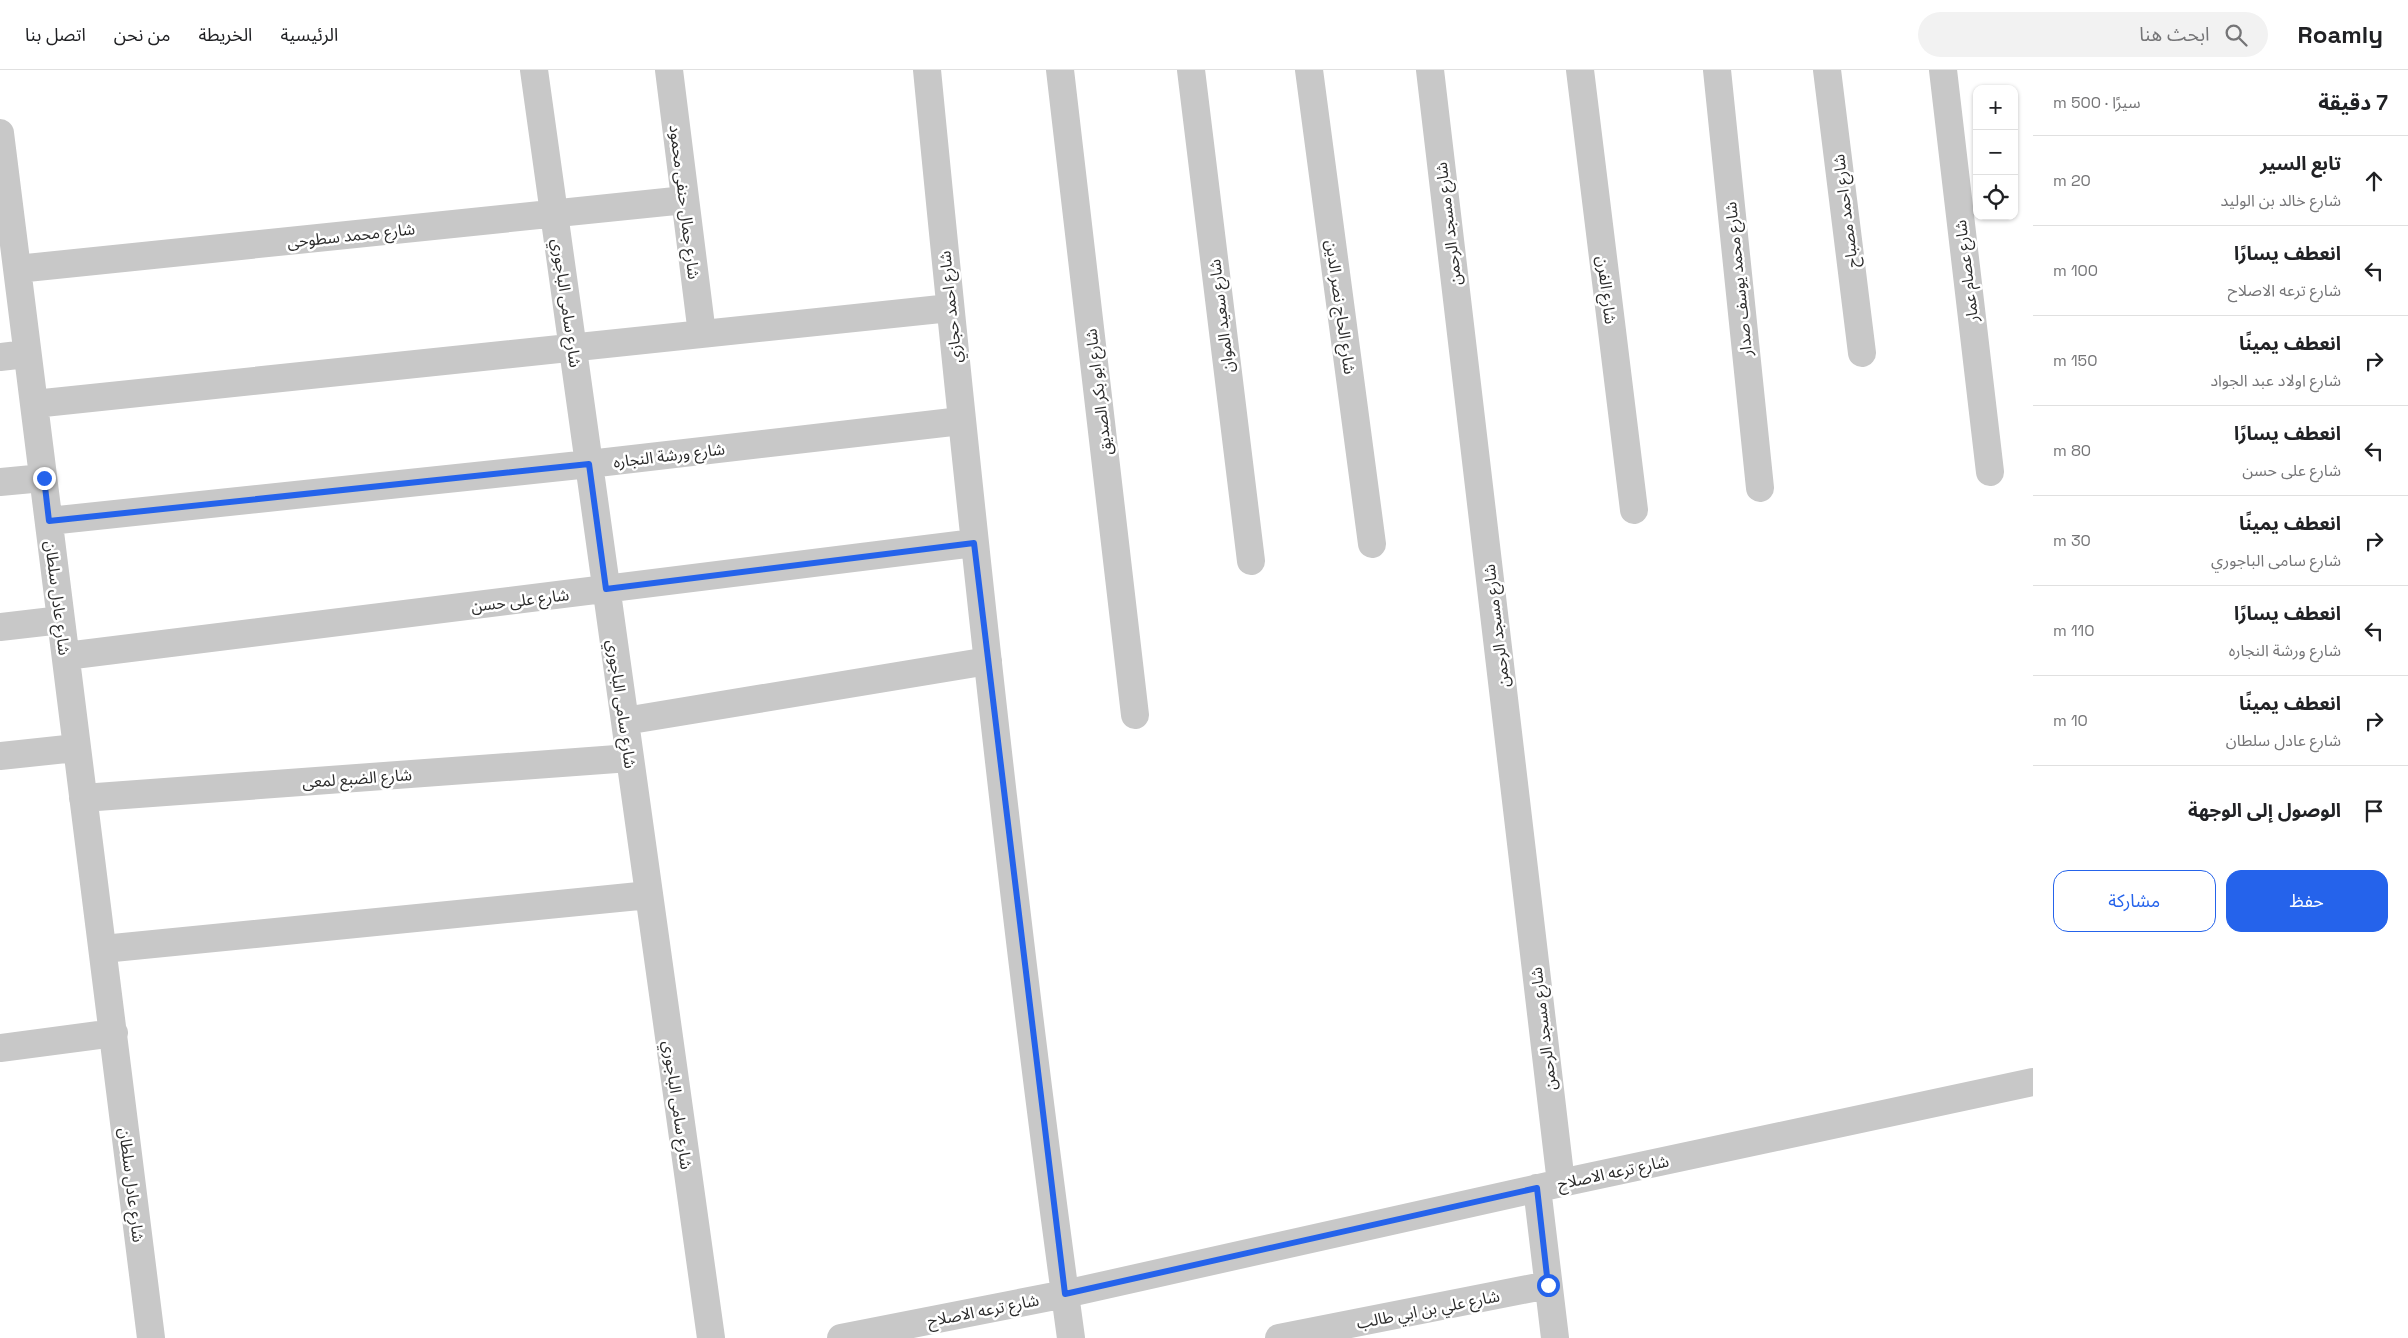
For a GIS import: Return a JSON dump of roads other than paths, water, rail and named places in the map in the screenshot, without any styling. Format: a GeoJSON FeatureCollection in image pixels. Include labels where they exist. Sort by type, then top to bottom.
{"type":"FeatureCollection","features":[{"type":"Feature","properties":{"kind":"street","name":"شارع سامى الباجوري"},"geometry":{"type":"LineString","coordinates":[[534,70],[711,1338]]}},
{"type":"Feature","properties":{"kind":"street","name":"شارع جمال حنفى محمود"},"geometry":{"type":"LineString","coordinates":[[669,70],[702,334]]}},
{"type":"Feature","properties":{"kind":"street","name":"شارع احمد حجازي"},"geometry":{"type":"LineString","coordinates":[[927,70],[974,543],[1071,1338]]}},
{"type":"Feature","properties":{"kind":"street","name":"شارع ابو بكر الصديق"},"geometry":{"type":"LineString","coordinates":[[1060,70],[1135,715]]}},
{"type":"Feature","properties":{"kind":"street","name":"شارع سعيد الموان"},"geometry":{"type":"LineString","coordinates":[[1191,70],[1251,562]]}},
{"type":"Feature","properties":{"kind":"street","name":"شارع الحاج نصر الدين"},"geometry":{"type":"LineString","coordinates":[[1310,70],[1372,544]]}},
{"type":"Feature","properties":{"kind":"street","name":"شارع مسجد الرحمن"},"geometry":{"type":"LineString","coordinates":[[1430,70],[1549,1185],[1548,1285],[1555,1338]]}},
{"type":"Feature","properties":{"kind":"street","name":"شارع الفرن"},"geometry":{"type":"LineString","coordinates":[[1580,70],[1634,510]]}},
{"type":"Feature","properties":{"kind":"street","name":"شارع محمد يوسف صدار"},"geometry":{"type":"LineString","coordinates":[[1717,70],[1760,488]]}},
{"type":"Feature","properties":{"kind":"street","name":"شارع احمد مصباح"},"geometry":{"type":"LineString","coordinates":[[1827,70],[1862,353]]}},
{"type":"Feature","properties":{"kind":"street","name":"شارع عصام عمار"},"geometry":{"type":"LineString","coordinates":[[1943,70],[1990,472]]}},
{"type":"Feature","properties":{"kind":"street","name":"شارع عادل سلطان"},"geometry":{"type":"LineString","coordinates":[[0,133],[7,239],[17,269],[13,355],[34,404],[151,1338]]}},
{"type":"Feature","properties":{"kind":"street","name":"شارع محمد سطوحى"},"geometry":{"type":"LineString","coordinates":[[17,269],[685,200]]}},
{"type":"Feature","properties":{"kind":"street"},"geometry":{"type":"LineString","coordinates":[[34,404],[950,308]]}},
{"type":"Feature","properties":{"kind":"street","name":"شارع ورشة النجاره"},"geometry":{"type":"LineString","coordinates":[[49,521],[589,464],[961,421]]}},
{"type":"Feature","properties":{"kind":"street"},"geometry":{"type":"LineString","coordinates":[[0,482],[44,478]]}},
{"type":"Feature","properties":{"kind":"street","name":"شارع على حسن"},"geometry":{"type":"LineString","coordinates":[[66,656],[974,543]]}},
{"type":"Feature","properties":{"kind":"street"},"geometry":{"type":"LineString","coordinates":[[0,627],[61,620]]}},
{"type":"Feature","properties":{"kind":"street"},"geometry":{"type":"LineString","coordinates":[[625,720],[988,661]]}},
{"type":"Feature","properties":{"kind":"street"},"geometry":{"type":"LineString","coordinates":[[0,756],[76,748]]}},
{"type":"Feature","properties":{"kind":"street","name":"شارع الضبع لمعى"},"geometry":{"type":"LineString","coordinates":[[83,798],[630,758]]}},
{"type":"Feature","properties":{"kind":"street"},"geometry":{"type":"LineString","coordinates":[[103,949],[649,895]]}},
{"type":"Feature","properties":{"kind":"street"},"geometry":{"type":"LineString","coordinates":[[0,1048],[114,1033]]}},
{"type":"Feature","properties":{"kind":"street","name":"شارع ترعه الاصلاح"},"geometry":{"type":"LineString","coordinates":[[840,1338],[1065,1294],[1549,1185],[2033,1082]]}},
{"type":"Feature","properties":{"kind":"street","name":"شارع علي بن ابي طالب"},"geometry":{"type":"LineString","coordinates":[[1279,1338],[1548,1285]]}}]}
